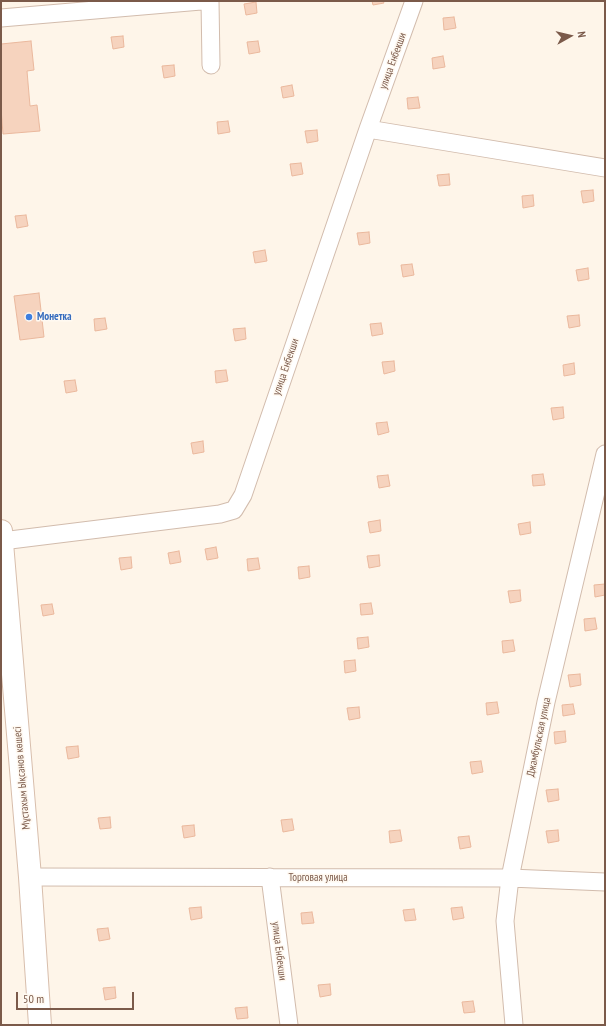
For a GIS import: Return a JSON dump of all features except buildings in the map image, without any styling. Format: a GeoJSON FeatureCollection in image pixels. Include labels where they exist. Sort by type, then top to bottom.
{"type":"FeatureCollection","features":[{"type":"Feature","properties":{"kind":"main road","name":"Мұстахым Ықсанов көшесі"},"geometry":{"type":"LineString","coordinates":[[1,536],[30,877],[40,1025]]}},
{"type":"Feature","properties":{"kind":"street"},"geometry":{"type":"LineString","coordinates":[[1,18],[201,1]]}},
{"type":"Feature","properties":{"kind":"street"},"geometry":{"type":"LineString","coordinates":[[210,1],[211,65]]}},
{"type":"Feature","properties":{"kind":"street","name":"улица Енбекши"},"geometry":{"type":"LineString","coordinates":[[1,536],[220,514],[234,510],[243,494],[368,129],[414,1]]}},
{"type":"Feature","properties":{"kind":"street"},"geometry":{"type":"LineString","coordinates":[[368,129],[605,168]]}},
{"type":"Feature","properties":{"kind":"street","name":"Джамбульская улица"},"geometry":{"type":"LineString","coordinates":[[514,1025],[505,921],[510,878],[546,702],[605,454]]}},
{"type":"Feature","properties":{"kind":"street","name":"Торговая улица"},"geometry":{"type":"LineString","coordinates":[[30,877],[510,878],[605,882]]}},
{"type":"Feature","properties":{"kind":"street","name":"улица Енбекши"},"geometry":{"type":"LineString","coordinates":[[270,878],[289,1025]]}},
{"type":"Feature","properties":{"kind":"place","name":"Монетка"},"geometry":{"type":"Point","coordinates":[29,317]}}]}
